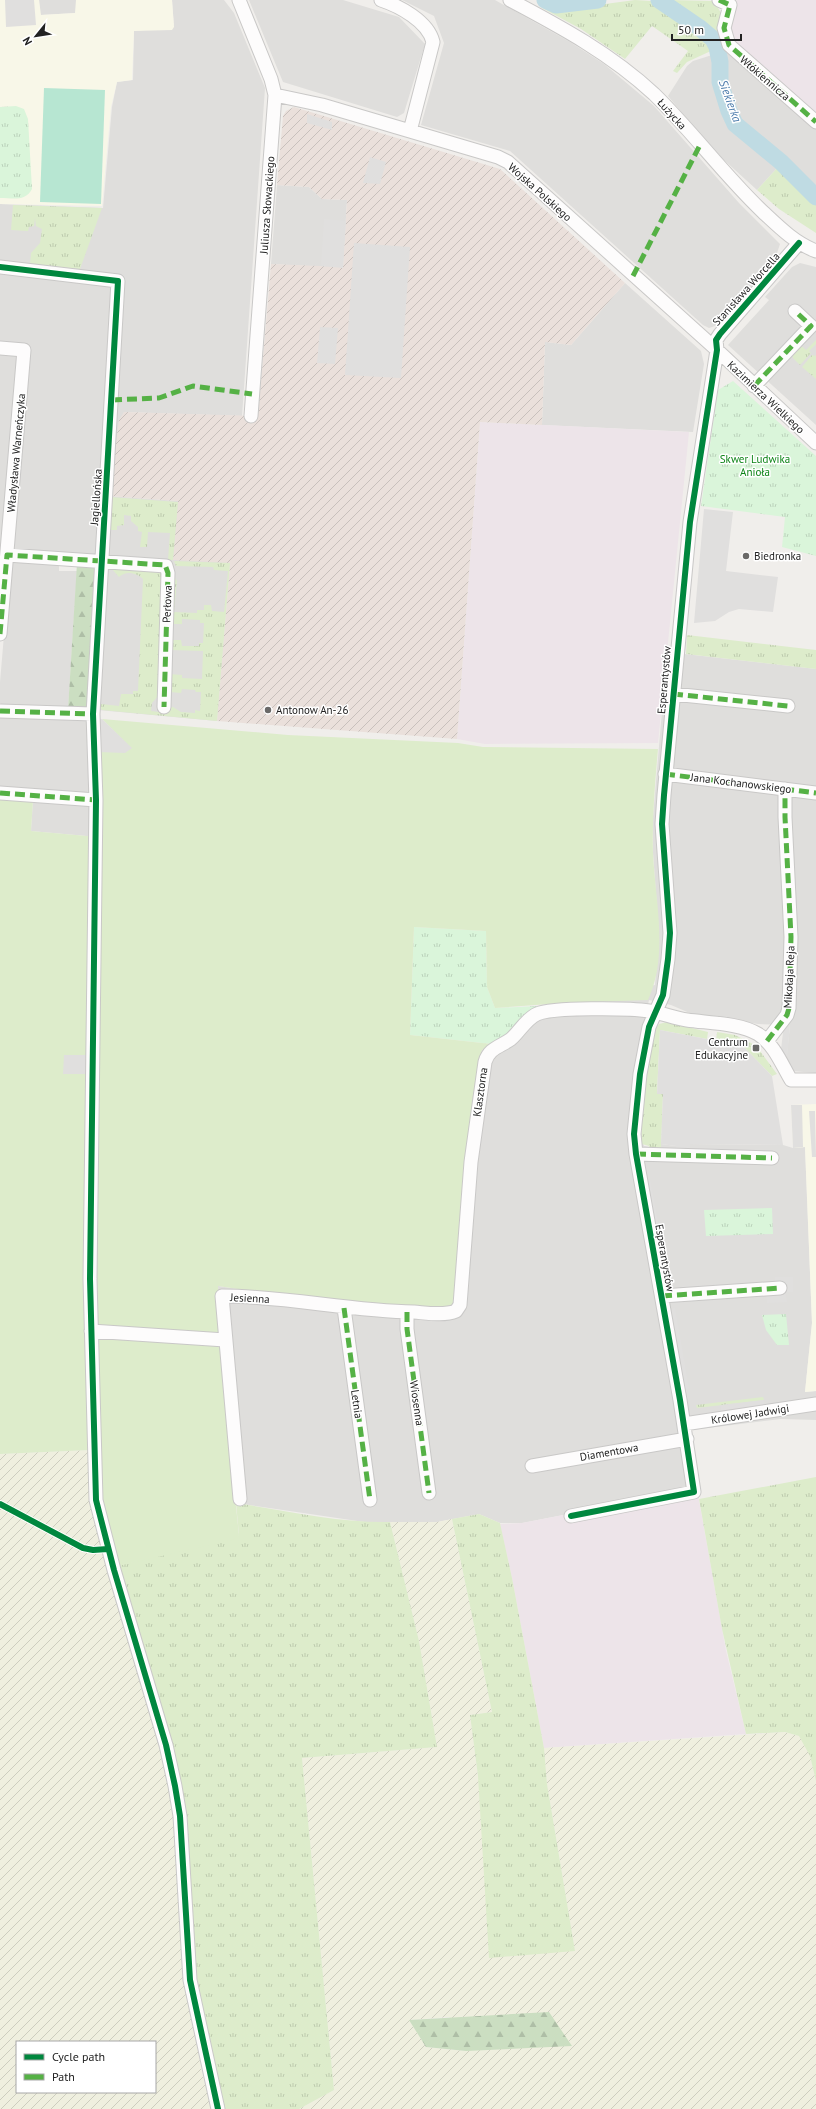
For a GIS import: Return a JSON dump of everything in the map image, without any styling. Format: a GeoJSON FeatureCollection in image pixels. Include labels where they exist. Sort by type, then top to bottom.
{"type":"FeatureCollection","features":[{"type":"Feature","properties":{"kind":"street","name":"Juliusza Słowackiego"},"geometry":{"type":"LineString","coordinates":[[239,0],[271,79],[275,95],[251,416]]}},
{"type":"Feature","properties":{"kind":"street"},"geometry":{"type":"LineString","coordinates":[[381,0],[398,6],[410,14],[428,32],[433,42],[410,132]]}},
{"type":"Feature","properties":{"kind":"street","name":"Łużycka"},"geometry":{"type":"LineString","coordinates":[[510,0],[583,40],[621,66],[661,102],[737,187],[799,243],[816,251]]}},
{"type":"Feature","properties":{"kind":"street","name":"Włókiennicza"},"geometry":{"type":"LineString","coordinates":[[725,2],[724,28],[729,45],[816,122]]}},
{"type":"Feature","properties":{"kind":"street","name":"Wojska Polskiego"},"geometry":{"type":"LineString","coordinates":[[275,95],[308,101],[498,157],[508,162],[717,350]]}},
{"type":"Feature","properties":{"kind":"street","name":"Stanisława Worcella"},"geometry":{"type":"LineString","coordinates":[[717,350],[718,336],[799,243]]}},
{"type":"Feature","properties":{"kind":"street","name":"Jagiellońska"},"geometry":{"type":"LineString","coordinates":[[0,267],[118,281],[92,714],[96,800],[91,1332],[97,1508],[166,1745],[175,1786],[180,1816],[190,1980],[218,2109]]}},
{"type":"Feature","properties":{"kind":"street"},"geometry":{"type":"LineString","coordinates":[[754,386],[811,326],[796,311]]}},
{"type":"Feature","properties":{"kind":"street","name":"Władysława Warneńczyka"},"geometry":{"type":"LineString","coordinates":[[0,348],[24,350],[0,634]]}},
{"type":"Feature","properties":{"kind":"street","name":"Kazimierza Wielkiego"},"geometry":{"type":"LineString","coordinates":[[717,350],[816,443]]}},
{"type":"Feature","properties":{"kind":"street","name":"Esperantystów"},"geometry":{"type":"LineString","coordinates":[[571,1516],[694,1492],[687,1439],[636,1154],[634,1134],[637,1101],[649,1027],[663,995],[668,959],[670,933],[662,824],[665,774],[690,522],[717,350]]}},
{"type":"Feature","properties":{"kind":"street"},"geometry":{"type":"LineString","coordinates":[[7,555],[101,562]]}},
{"type":"Feature","properties":{"kind":"street","name":"Perłowa"},"geometry":{"type":"LineString","coordinates":[[101,562],[162,565],[167,568],[164,706]]}},
{"type":"Feature","properties":{"kind":"street","name":"Esperantystów"},"geometry":{"type":"LineString","coordinates":[[673,694],[788,706]]}},
{"type":"Feature","properties":{"kind":"street"},"geometry":{"type":"LineString","coordinates":[[0,711],[92,714]]}},
{"type":"Feature","properties":{"kind":"street","name":"Jana Kochanowskiego"},"geometry":{"type":"LineString","coordinates":[[665,774],[816,793]]}},
{"type":"Feature","properties":{"kind":"street","name":"Mikołaja Reja"},"geometry":{"type":"LineString","coordinates":[[767,1041],[787,1015],[789,1008],[791,937],[785,788]]}},
{"type":"Feature","properties":{"kind":"street"},"geometry":{"type":"LineString","coordinates":[[0,793],[96,800]]}},
{"type":"Feature","properties":{"kind":"street","name":"Klasztorna"},"geometry":{"type":"LineString","coordinates":[[456,1311],[460,1305],[473,1143],[483,1071],[488,1053],[513,1037],[531,1018],[542,1012],[623,1009],[655,1012]]}},
{"type":"Feature","properties":{"kind":"street"},"geometry":{"type":"LineString","coordinates":[[655,1012],[685,1020],[746,1029],[758,1034],[767,1041],[791,1080],[816,1080]]}},
{"type":"Feature","properties":{"kind":"street"},"geometry":{"type":"LineString","coordinates":[[636,1154],[772,1158]]}},
{"type":"Feature","properties":{"kind":"street","name":"Esperantystów"},"geometry":{"type":"LineString","coordinates":[[662,1296],[780,1288]]}},
{"type":"Feature","properties":{"kind":"street","name":"Jesienna"},"geometry":{"type":"LineString","coordinates":[[240,1499],[222,1296],[253,1296],[344,1308],[439,1313],[456,1311]]}},
{"type":"Feature","properties":{"kind":"street","name":"Letnia"},"geometry":{"type":"LineString","coordinates":[[344,1308],[370,1500]]}},
{"type":"Feature","properties":{"kind":"street","name":"Wiosenna"},"geometry":{"type":"LineString","coordinates":[[407,1312],[407,1329],[429,1494]]}},
{"type":"Feature","properties":{"kind":"street"},"geometry":{"type":"LineString","coordinates":[[91,1332],[225,1340]]}},
{"type":"Feature","properties":{"kind":"street","name":"Królowej Jadwigi"},"geometry":{"type":"LineString","coordinates":[[684,1424],[816,1404]]}},
{"type":"Feature","properties":{"kind":"street","name":"Diamentowa"},"geometry":{"type":"LineString","coordinates":[[532,1466],[687,1439]]}},
{"type":"Feature","properties":{"kind":"shaded area"},"geometry":{"type":"Polygon","coordinates":[[[0,0],[39,0],[41,15],[75,13],[76,0],[172,0],[174,27],[172,30],[134,31],[132,80],[117,82],[111,107],[102,206],[0,204],[0,0]]]}},
{"type":"Feature","properties":{"kind":"shaded area"},"geometry":{"type":"Polygon","coordinates":[[[5,0],[34,0],[36,25],[6,27],[5,0]]]}},
{"type":"Feature","properties":{"kind":"shaded area"},"geometry":{"type":"Polygon","coordinates":[[[39,0],[76,0],[76,13],[40,15],[39,0]]]}},
{"type":"Feature","properties":{"kind":"shaded area"},"geometry":{"type":"Polygon","coordinates":[[[172,0],[224,0],[234,13],[265,88],[242,416],[124,412],[109,496],[179,501],[230,562],[217,721],[98,710],[105,553],[91,555],[2,550],[0,572],[0,204],[103,208],[112,107],[117,82],[133,80],[134,31],[174,27],[172,0]]]}},
{"type":"Feature","properties":{"kind":"shaded area"},"geometry":{"type":"Polygon","coordinates":[[[249,0],[343,0],[399,17],[425,44],[404,113],[397,117],[283,82],[249,0]]]}},
{"type":"Feature","properties":{"kind":"shaded area"},"geometry":{"type":"Polygon","coordinates":[[[402,0],[495,0],[570,42],[604,64],[654,106],[739,203],[780,244],[774,262],[715,326],[709,328],[703,325],[510,151],[421,125],[444,43],[434,16],[402,0]]]}},
{"type":"Feature","properties":{"kind":"shaded area"},"geometry":{"type":"Polygon","coordinates":[[[737,0],[816,0],[816,116],[735,47],[728,17],[737,0]]]}},
{"type":"Feature","properties":{"kind":"shaded area"},"geometry":{"type":"Polygon","coordinates":[[[735,47],[816,116],[816,189],[747,127],[738,116],[726,83],[724,55],[735,47]]]}},
{"type":"Feature","properties":{"kind":"shaded area"},"geometry":{"type":"Polygon","coordinates":[[[712,55],[721,96],[731,124],[778,167],[757,190],[713,150],[668,96],[687,66],[693,61],[712,55]]]}},
{"type":"Feature","properties":{"kind":"shaded area"},"geometry":{"type":"Polygon","coordinates":[[[294,107],[500,169],[625,283],[571,345],[545,342],[542,425],[480,422],[457,739],[217,721],[230,563],[173,560],[178,501],[109,496],[119,420],[124,412],[258,416],[271,264],[343,267],[347,200],[322,199],[309,187],[277,185],[283,116],[286,111],[294,107]]]}},
{"type":"Feature","properties":{"kind":"shaded area"},"geometry":{"type":"Polygon","coordinates":[[[307,114],[332,122],[332,130],[307,123],[307,114]]]}},
{"type":"Feature","properties":{"kind":"shaded area"},"geometry":{"type":"Polygon","coordinates":[[[370,157],[386,162],[380,184],[363,183],[370,157]]]}},
{"type":"Feature","properties":{"kind":"shaded area"},"geometry":{"type":"Polygon","coordinates":[[[277,185],[309,187],[322,199],[347,200],[343,268],[271,264],[277,185]]]}},
{"type":"Feature","properties":{"kind":"shaded area"},"geometry":{"type":"Polygon","coordinates":[[[324,219],[346,221],[343,268],[321,266],[324,219]]]}},
{"type":"Feature","properties":{"kind":"shaded area"},"geometry":{"type":"Polygon","coordinates":[[[354,243],[410,247],[401,378],[345,375],[354,243]]]}},
{"type":"Feature","properties":{"kind":"shaded area"},"geometry":{"type":"Polygon","coordinates":[[[800,263],[816,267],[816,425],[728,345],[769,300],[765,297],[792,267],[800,263]]]}},
{"type":"Feature","properties":{"kind":"shaded area"},"geometry":{"type":"Polygon","coordinates":[[[625,283],[701,351],[704,364],[693,432],[542,425],[545,342],[571,345],[625,283]]]}},
{"type":"Feature","properties":{"kind":"shaded area"},"geometry":{"type":"Polygon","coordinates":[[[320,327],[338,328],[335,364],[317,363],[320,327]]]}},
{"type":"Feature","properties":{"kind":"shaded area"},"geometry":{"type":"Polygon","coordinates":[[[480,422],[689,432],[658,743],[485,744],[457,739],[480,422]]]}},
{"type":"Feature","properties":{"kind":"shaded area"},"geometry":{"type":"Polygon","coordinates":[[[704,509],[733,512],[726,571],[778,577],[773,612],[739,609],[729,612],[715,621],[694,623],[704,509]]]}},
{"type":"Feature","properties":{"kind":"shaded area"},"geometry":{"type":"Polygon","coordinates":[[[13,560],[59,562],[59,571],[77,571],[68,709],[2,705],[0,703],[0,682],[10,565],[13,560]]]}},
{"type":"Feature","properties":{"kind":"shaded area"},"geometry":{"type":"Polygon","coordinates":[[[667,652],[816,669],[816,1075],[815,1073],[792,1071],[786,1063],[790,1025],[758,1024],[692,1014],[671,1005],[649,1000],[632,1078],[645,1084],[641,1134],[644,1146],[661,1149],[661,1144],[676,1146],[676,1149],[690,1148],[690,1144],[783,1145],[793,1148],[805,1147],[812,1323],[805,1392],[816,1391],[816,1420],[781,1419],[692,1430],[691,1433],[697,1489],[522,1523],[500,1523],[479,1514],[437,1522],[371,1523],[236,1503],[218,1286],[339,1304],[468,1149],[478,1068],[484,1048],[511,1034],[537,1006],[563,1003],[655,985],[659,935],[653,853],[653,817],[667,652]]]}},
{"type":"Feature","properties":{"kind":"shaded area"},"geometry":{"type":"Polygon","coordinates":[[[0,717],[86,721],[88,723],[90,790],[86,793],[0,787],[0,717]]]}},
{"type":"Feature","properties":{"kind":"shaded area"},"geometry":{"type":"Polygon","coordinates":[[[102,719],[132,748],[125,753],[98,752],[98,720],[102,719]]]}},
{"type":"Feature","properties":{"kind":"shaded area"},"geometry":{"type":"Polygon","coordinates":[[[33,800],[99,804],[98,837],[31,831],[33,800]]]}},
{"type":"Feature","properties":{"kind":"shaded area"},"geometry":{"type":"Polygon","coordinates":[[[784,1024],[790,1025],[787,1059],[780,1058],[784,1024]]]}},
{"type":"Feature","properties":{"kind":"shaded area"},"geometry":{"type":"Polygon","coordinates":[[[660,1030],[743,1046],[772,1076],[783,1145],[690,1144],[690,1149],[676,1149],[676,1146],[661,1144],[663,1094],[657,1094],[660,1030]]]}},
{"type":"Feature","properties":{"kind":"shaded area"},"geometry":{"type":"Polygon","coordinates":[[[64,1055],[89,1055],[89,1074],[63,1074],[64,1055]]]}},
{"type":"Feature","properties":{"kind":"shaded area"},"geometry":{"type":"Polygon","coordinates":[[[816,1104],[816,1391],[805,1392],[812,1323],[805,1147],[793,1148],[791,1105],[816,1104]]]}},
{"type":"Feature","properties":{"kind":"shaded area"},"geometry":{"type":"Polygon","coordinates":[[[791,1105],[802,1105],[803,1147],[793,1148],[791,1105]]]}},
{"type":"Feature","properties":{"kind":"shaded area"},"geometry":{"type":"Polygon","coordinates":[[[809,1111],[815,1111],[816,1157],[812,1157],[809,1111]]]}},
{"type":"Feature","properties":{"kind":"shaded area"},"geometry":{"type":"Polygon","coordinates":[[[650,1180],[668,1274],[662,1276],[645,1181],[650,1180]]]}},
{"type":"Feature","properties":{"kind":"shaded area"},"geometry":{"type":"Polygon","coordinates":[[[775,1277],[793,1277],[793,1292],[785,1292],[787,1302],[767,1303],[766,1288],[682,1292],[682,1286],[770,1282],[770,1285],[775,1284],[775,1277]]]}},
{"type":"Feature","properties":{"kind":"shaded area"},"geometry":{"type":"Polygon","coordinates":[[[675,1308],[689,1389],[683,1390],[669,1309],[675,1308]]]}},
{"type":"Feature","properties":{"kind":"shaded area"},"geometry":{"type":"Polygon","coordinates":[[[764,1400],[765,1412],[721,1419],[721,1405],[764,1400]]]}},
{"type":"Feature","properties":{"kind":"shaded area"},"geometry":{"type":"Polygon","coordinates":[[[697,1489],[726,1651],[746,1734],[544,1748],[512,1578],[500,1524],[522,1523],[697,1489]]]}},
{"type":"Feature","properties":{"kind":"green space"},"geometry":{"type":"Polygon","coordinates":[[[635,0],[651,1],[664,6],[701,32],[713,50],[687,62],[677,73],[673,71],[688,51],[652,26],[625,59],[581,29],[542,8],[547,6],[560,10],[635,0]]]}},
{"type":"Feature","properties":{"kind":"green space"},"geometry":{"type":"Polygon","coordinates":[[[668,0],[714,1],[721,13],[723,42],[706,27],[668,0]]]}},
{"type":"Feature","properties":{"kind":"green space"},"geometry":{"type":"Polygon","coordinates":[[[44,88],[105,90],[101,204],[40,202],[44,88]]]}},
{"type":"Feature","properties":{"kind":"green space"},"geometry":{"type":"Polygon","coordinates":[[[16,106],[24,109],[28,119],[32,189],[22,198],[0,198],[0,107],[16,106]]]}},
{"type":"Feature","properties":{"kind":"green space"},"geometry":{"type":"Polygon","coordinates":[[[778,167],[816,202],[816,233],[779,209],[757,190],[778,167]]]}},
{"type":"Feature","properties":{"kind":"green space"},"geometry":{"type":"Polygon","coordinates":[[[13,205],[102,208],[80,269],[30,264],[31,253],[40,243],[42,229],[36,226],[35,218],[34,226],[29,227],[28,231],[11,230],[13,205]]]}},
{"type":"Feature","properties":{"kind":"green space"},"geometry":{"type":"Polygon","coordinates":[[[816,340],[816,344],[809,351],[811,353],[800,365],[793,358],[792,353],[799,344],[806,350],[816,340]]]}},
{"type":"Feature","properties":{"kind":"green space"},"geometry":{"type":"Polygon","coordinates":[[[812,355],[816,355],[816,379],[802,367],[812,355]]]}},
{"type":"Feature","properties":{"kind":"green space","name":"Skwer Ludwika Anioła"},"geometry":{"type":"Polygon","coordinates":[[[733,381],[816,456],[816,556],[782,547],[785,517],[701,506],[718,390],[733,381]]]}},
{"type":"Feature","properties":{"kind":"green space"},"geometry":{"type":"Polygon","coordinates":[[[110,497],[178,502],[173,560],[168,560],[170,533],[148,532],[147,547],[140,547],[142,532],[138,531],[138,527],[131,521],[131,516],[124,515],[124,525],[117,526],[117,530],[108,530],[110,497]]]}},
{"type":"Feature","properties":{"kind":"green space"},"geometry":{"type":"Polygon","coordinates":[[[174,561],[230,563],[217,721],[102,710],[100,708],[98,690],[101,690],[101,704],[119,706],[121,694],[133,694],[133,691],[138,691],[143,579],[138,575],[131,573],[119,577],[112,569],[105,571],[109,578],[104,580],[105,570],[110,567],[160,569],[164,573],[159,695],[152,703],[151,711],[167,713],[168,708],[173,707],[181,712],[195,713],[195,710],[200,711],[201,692],[182,689],[181,693],[170,692],[169,674],[182,675],[182,678],[202,679],[203,651],[171,650],[172,640],[181,640],[182,646],[199,646],[199,643],[203,643],[204,623],[200,623],[200,620],[182,619],[182,624],[173,624],[174,576],[177,581],[174,612],[197,613],[197,610],[204,610],[204,605],[211,605],[212,611],[224,612],[228,571],[214,570],[213,567],[176,566],[174,561]]]}},
{"type":"Feature","properties":{"kind":"green space"},"geometry":{"type":"Polygon","coordinates":[[[77,563],[94,567],[95,569],[87,708],[68,709],[77,563]]]}},
{"type":"Feature","properties":{"kind":"green space"},"geometry":{"type":"Polygon","coordinates":[[[687,635],[816,650],[816,669],[686,654],[687,635]]]}},
{"type":"Feature","properties":{"kind":"green space"},"geometry":{"type":"Polygon","coordinates":[[[102,719],[288,735],[458,743],[483,747],[658,749],[654,800],[653,852],[658,908],[659,946],[658,965],[648,1000],[563,1003],[495,1008],[487,987],[486,931],[414,927],[410,1035],[491,1044],[482,1050],[478,1068],[453,1304],[438,1310],[339,1304],[218,1286],[228,1431],[239,1535],[232,1540],[109,1568],[90,1450],[0,1454],[0,797],[33,800],[31,831],[98,837],[98,752],[131,748],[102,719]]]}},
{"type":"Feature","properties":{"kind":"green space"},"geometry":{"type":"Polygon","coordinates":[[[414,927],[486,931],[487,987],[495,1008],[537,1006],[511,1034],[491,1044],[410,1035],[414,927]]]}},
{"type":"Feature","properties":{"kind":"green space"},"geometry":{"type":"Polygon","coordinates":[[[667,1022],[708,1032],[707,1039],[660,1030],[657,1093],[663,1094],[661,1149],[649,1149],[649,1146],[642,1144],[641,1129],[643,1100],[656,1028],[659,1024],[667,1022]]]}},
{"type":"Feature","properties":{"kind":"green space"},"geometry":{"type":"Polygon","coordinates":[[[717,1032],[735,1035],[753,1044],[751,1046],[758,1052],[760,1051],[777,1074],[772,1076],[743,1046],[716,1041],[717,1032]]]}},
{"type":"Feature","properties":{"kind":"green space"},"geometry":{"type":"Polygon","coordinates":[[[772,1208],[773,1234],[706,1236],[704,1210],[772,1208]]]}},
{"type":"Feature","properties":{"kind":"green space"},"geometry":{"type":"Polygon","coordinates":[[[786,1314],[789,1345],[777,1345],[766,1330],[762,1315],[786,1314]]]}},
{"type":"Feature","properties":{"kind":"green space"},"geometry":{"type":"Polygon","coordinates":[[[763,1397],[764,1400],[697,1408],[696,1405],[763,1397]]]}},
{"type":"Feature","properties":{"kind":"green space"},"geometry":{"type":"Polygon","coordinates":[[[90,1450],[173,1797],[187,1989],[202,2073],[212,2109],[0,2109],[0,1454],[90,1450]]]}},
{"type":"Feature","properties":{"kind":"green space"},"geometry":{"type":"Polygon","coordinates":[[[816,1477],[816,1781],[810,1756],[799,1736],[785,1732],[746,1734],[722,1629],[699,1499],[816,1477]]]}},
{"type":"Feature","properties":{"kind":"green space"},"geometry":{"type":"Polygon","coordinates":[[[236,1503],[332,1519],[390,1522],[419,1641],[437,1747],[302,1758],[334,2090],[299,2109],[223,2109],[191,1960],[170,1776],[109,1568],[239,1535],[236,1503]]]}},
{"type":"Feature","properties":{"kind":"green space"},"geometry":{"type":"Polygon","coordinates":[[[479,1514],[500,1523],[512,1578],[544,1748],[547,1784],[575,1951],[489,1958],[478,1776],[470,1715],[492,1712],[452,1519],[479,1514]]]}},
{"type":"Feature","properties":{"kind":"green space"},"geometry":{"type":"Polygon","coordinates":[[[452,1519],[492,1712],[470,1715],[478,1776],[575,1951],[547,1784],[544,1748],[785,1732],[799,1736],[806,1745],[816,1781],[816,2109],[299,2109],[334,2090],[302,1758],[437,1747],[419,1641],[390,1522],[437,1522],[452,1519]],[[449,2017],[410,2020],[426,2047],[466,2051],[449,2017]]]}},
{"type":"Feature","properties":{"kind":"green space"},"geometry":{"type":"Polygon","coordinates":[[[549,2012],[572,2046],[466,2051],[426,2047],[409,2020],[549,2012]]]}},
{"type":"Feature","properties":{"kind":"waterway","name":"Siekierka"},"geometry":{"type":"LineString","coordinates":[[545,0],[556,5],[598,0]]}},
{"type":"Feature","properties":{"kind":"waterway","name":"Siekierka"},"geometry":{"type":"LineString","coordinates":[[659,0],[700,28],[713,39],[717,47],[720,62],[720,82],[729,111],[735,124],[781,162],[816,197]]}},
{"type":"Feature","properties":{"kind":"marked path"},"geometry":{"type":"LineString","coordinates":[[719,0],[730,5],[724,28],[729,45],[816,122]]}},
{"type":"Feature","properties":{"kind":"marked path"},"geometry":{"type":"LineString","coordinates":[[633,276],[700,145]]}},
{"type":"Feature","properties":{"kind":"marked path"},"geometry":{"type":"LineString","coordinates":[[754,386],[811,326],[795,311]]}},
{"type":"Feature","properties":{"kind":"marked path"},"geometry":{"type":"LineString","coordinates":[[112,400],[159,398],[193,386],[252,394]]}},
{"type":"Feature","properties":{"kind":"marked path"},"geometry":{"type":"LineString","coordinates":[[0,634],[7,555],[165,565],[168,573],[164,707]]}},
{"type":"Feature","properties":{"kind":"marked path"},"geometry":{"type":"LineString","coordinates":[[673,694],[788,706]]}},
{"type":"Feature","properties":{"kind":"marked path"},"geometry":{"type":"LineString","coordinates":[[0,711],[93,714]]}},
{"type":"Feature","properties":{"kind":"marked path"},"geometry":{"type":"LineString","coordinates":[[665,774],[816,793]]}},
{"type":"Feature","properties":{"kind":"marked path"},"geometry":{"type":"LineString","coordinates":[[767,1041],[787,1015],[789,1008],[791,937],[785,789]]}},
{"type":"Feature","properties":{"kind":"marked path"},"geometry":{"type":"LineString","coordinates":[[0,793],[96,800],[96,796]]}},
{"type":"Feature","properties":{"kind":"marked path"},"geometry":{"type":"LineString","coordinates":[[636,1154],[772,1158]]}},
{"type":"Feature","properties":{"kind":"marked path"},"geometry":{"type":"LineString","coordinates":[[662,1296],[780,1288]]}},
{"type":"Feature","properties":{"kind":"marked path"},"geometry":{"type":"LineString","coordinates":[[344,1308],[370,1500]]}},
{"type":"Feature","properties":{"kind":"marked path"},"geometry":{"type":"LineString","coordinates":[[407,1312],[407,1329],[429,1493]]}},
{"type":"Feature","properties":{"kind":"cycle path"},"geometry":{"type":"LineString","coordinates":[[571,1516],[694,1492],[680,1400],[636,1154],[634,1134],[640,1074],[649,1027],[663,995],[668,959],[670,933],[662,824],[664,795],[690,522],[717,350],[716,340],[799,243]]}},
{"type":"Feature","properties":{"kind":"cycle path"},"geometry":{"type":"LineString","coordinates":[[0,267],[118,281],[93,714],[96,800],[90,1279],[96,1500],[114,1570],[166,1745],[175,1786],[180,1816],[190,1980],[218,2109]]}},
{"type":"Feature","properties":{"kind":"cycle path"},"geometry":{"type":"LineString","coordinates":[[0,1504],[83,1548],[93,1550],[108,1549]]}},
{"type":"Feature","properties":{"kind":"place","name":"Biedronka"},"geometry":{"type":"Point","coordinates":[746,556]}},
{"type":"Feature","properties":{"kind":"place","name":"Antonow An-26"},"geometry":{"type":"Point","coordinates":[268,710]}},
{"type":"Feature","properties":{"kind":"place","name":"Centrum Edukacyjne"},"geometry":{"type":"Point","coordinates":[756,1048]}}]}
